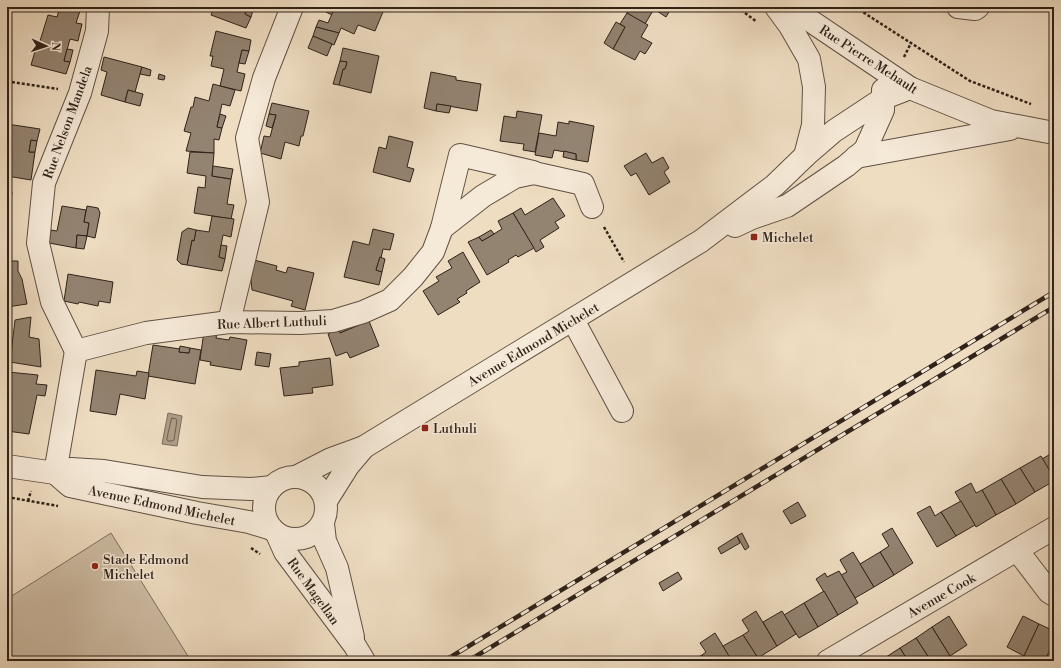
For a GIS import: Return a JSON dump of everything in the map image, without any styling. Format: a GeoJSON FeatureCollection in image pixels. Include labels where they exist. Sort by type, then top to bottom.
{"type":"FeatureCollection","features":[{"type":"Feature","properties":{"kind":"street","name":"Rue Nelson Mandela"},"geometry":{"type":"LineString","coordinates":[[76,351],[52,302],[38,243],[44,183],[80,93],[97,31],[98,7]]}},
{"type":"Feature","properties":{"kind":"street"},"geometry":{"type":"LineString","coordinates":[[229,322],[258,202],[247,138],[264,78],[292,7]]}},
{"type":"Feature","properties":{"kind":"street"},"geometry":{"type":"LineString","coordinates":[[776,7],[790,26],[809,59],[814,87],[813,125],[805,156]]}},
{"type":"Feature","properties":{"kind":"street","name":"Rue Pierre Mehault"},"geometry":{"type":"LineString","coordinates":[[790,7],[910,88],[991,121],[1054,133]]}},
{"type":"Feature","properties":{"kind":"street"},"geometry":{"type":"LineString","coordinates":[[958,7],[975,9],[978,7]]}},
{"type":"Feature","properties":{"kind":"street"},"geometry":{"type":"LineString","coordinates":[[701,241],[752,218],[787,206],[846,166],[865,150],[883,110],[883,70]]}},
{"type":"Feature","properties":{"kind":"street"},"geometry":{"type":"LineString","coordinates":[[701,241],[775,185],[834,131],[884,98],[910,88]]}},
{"type":"Feature","properties":{"kind":"street"},"geometry":{"type":"LineString","coordinates":[[856,157],[1019,127]]}},
{"type":"Feature","properties":{"kind":"street","name":"Rue Albert Luthuli"},"geometry":{"type":"LineString","coordinates":[[76,351],[146,333],[229,322],[300,323],[332,321],[363,312],[390,300],[413,277],[433,252],[442,228],[460,156],[534,173]]}},
{"type":"Feature","properties":{"kind":"street"},"geometry":{"type":"LineString","coordinates":[[442,228],[483,196],[515,177],[534,173],[583,184],[592,208]]}},
{"type":"Feature","properties":{"kind":"street","name":"Avenue Edmond Michelet"},"geometry":{"type":"LineString","coordinates":[[296,477],[331,459],[364,447],[701,241]]}},
{"type":"Feature","properties":{"kind":"street"},"geometry":{"type":"LineString","coordinates":[[573,320],[622,411]]}},
{"type":"Feature","properties":{"kind":"street"},"geometry":{"type":"LineString","coordinates":[[55,473],[76,351]]}},
{"type":"Feature","properties":{"kind":"street","name":"Avenue Edmond Michelet"},"geometry":{"type":"LineString","coordinates":[[326,501],[348,466],[364,447]]}},
{"type":"Feature","properties":{"kind":"street","name":"Avenue Edmond Michelet"},"geometry":{"type":"LineString","coordinates":[[7,466],[55,473],[71,469],[104,470],[202,487],[251,489],[272,487]]}},
{"type":"Feature","properties":{"kind":"street","name":"Avenue Edmond Michelet"},"geometry":{"type":"LineString","coordinates":[[55,473],[70,486],[198,513],[249,522],[275,532]]}},
{"type":"Feature","properties":{"kind":"street"},"geometry":{"type":"LineString","coordinates":[[296,477],[307,479],[316,484],[326,501],[326,513],[323,524],[316,532],[307,538],[296,540],[286,538],[275,532],[267,522],[264,513],[264,504],[272,487],[279,481],[296,477]]}},
{"type":"Feature","properties":{"kind":"street","name":"Rue Magellan"},"geometry":{"type":"LineString","coordinates":[[323,524],[325,541],[337,568],[359,654]]}},
{"type":"Feature","properties":{"kind":"street","name":"Avenue Cook"},"geometry":{"type":"LineString","coordinates":[[828,661],[1054,528]]}},
{"type":"Feature","properties":{"kind":"street","name":"Rue Magellan"},"geometry":{"type":"LineString","coordinates":[[275,532],[285,552],[359,654]]}},
{"type":"Feature","properties":{"kind":"street"},"geometry":{"type":"LineString","coordinates":[[1017,550],[1049,592],[1054,595]]}},
{"type":"Feature","properties":{"kind":"path"},"geometry":{"type":"LineString","coordinates":[[737,7],[759,23]]}},
{"type":"Feature","properties":{"kind":"path"},"geometry":{"type":"LineString","coordinates":[[855,7],[970,81],[1037,106]]}},
{"type":"Feature","properties":{"kind":"path"},"geometry":{"type":"LineString","coordinates":[[7,83],[12,82],[80,93]]}},
{"type":"Feature","properties":{"kind":"path"},"geometry":{"type":"LineString","coordinates":[[592,208],[635,281]]}},
{"type":"Feature","properties":{"kind":"shaded area","name":"Stade Edmond Michelet"},"geometry":{"type":"Polygon","coordinates":[[[111,533],[191,661],[7,661],[7,599],[111,533]]]}},
{"type":"Feature","properties":{"kind":"water"},"geometry":{"type":"Polygon","coordinates":[[[168,413],[182,416],[177,446],[162,444],[168,413]]]}},
{"type":"Feature","properties":{"kind":"building"},"geometry":{"type":"Polygon","coordinates":[[[60,7],[80,11],[76,23],[82,24],[78,41],[70,39],[64,61],[70,62],[66,74],[31,65],[48,15],[57,17],[60,7]]]}},
{"type":"Feature","properties":{"kind":"building"},"geometry":{"type":"Polygon","coordinates":[[[214,7],[248,7],[245,14],[251,17],[246,28],[211,15],[214,7]]]}},
{"type":"Feature","properties":{"kind":"building"},"geometry":{"type":"Polygon","coordinates":[[[248,7],[254,7],[251,17],[245,14],[248,7]]]}},
{"type":"Feature","properties":{"kind":"building"},"geometry":{"type":"Polygon","coordinates":[[[328,7],[335,7],[332,15],[326,12],[328,7]]]}},
{"type":"Feature","properties":{"kind":"building"},"geometry":{"type":"Polygon","coordinates":[[[335,7],[385,7],[375,31],[358,25],[354,34],[341,28],[339,33],[316,27],[319,20],[328,23],[335,7]]]}},
{"type":"Feature","properties":{"kind":"building"},"geometry":{"type":"Polygon","coordinates":[[[630,7],[672,7],[666,17],[654,9],[645,24],[627,13],[630,7]]]}},
{"type":"Feature","properties":{"kind":"building"},"geometry":{"type":"Polygon","coordinates":[[[627,13],[648,25],[641,37],[652,43],[645,54],[640,51],[635,60],[613,49],[625,27],[620,24],[627,13]]]}},
{"type":"Feature","properties":{"kind":"building"},"geometry":{"type":"Polygon","coordinates":[[[616,22],[625,27],[613,49],[604,43],[616,22]]]}},
{"type":"Feature","properties":{"kind":"building"},"geometry":{"type":"Polygon","coordinates":[[[316,27],[339,33],[334,45],[313,36],[316,27]]]}},
{"type":"Feature","properties":{"kind":"building"},"geometry":{"type":"Polygon","coordinates":[[[216,31],[251,40],[249,51],[242,50],[237,72],[245,74],[241,91],[220,86],[224,69],[211,66],[213,56],[210,56],[216,31]]]}},
{"type":"Feature","properties":{"kind":"building"},"geometry":{"type":"Polygon","coordinates":[[[313,36],[332,44],[327,56],[308,48],[313,36]]]}},
{"type":"Feature","properties":{"kind":"building"},"geometry":{"type":"Polygon","coordinates":[[[343,48],[379,56],[371,93],[339,85],[343,69],[345,69],[347,62],[340,61],[343,48]]]}},
{"type":"Feature","properties":{"kind":"building"},"geometry":{"type":"Polygon","coordinates":[[[67,49],[73,50],[70,62],[64,61],[67,49]]]}},
{"type":"Feature","properties":{"kind":"building"},"geometry":{"type":"Polygon","coordinates":[[[242,50],[249,51],[245,64],[239,63],[242,50]]]}},
{"type":"Feature","properties":{"kind":"building"},"geometry":{"type":"Polygon","coordinates":[[[104,57],[142,67],[135,92],[128,90],[125,102],[101,95],[107,72],[101,70],[104,57]]]}},
{"type":"Feature","properties":{"kind":"building"},"geometry":{"type":"Polygon","coordinates":[[[340,61],[347,62],[345,69],[343,69],[339,85],[333,84],[340,61]]]}},
{"type":"Feature","properties":{"kind":"building"},"geometry":{"type":"Polygon","coordinates":[[[142,67],[151,70],[150,76],[140,74],[142,67]]]}},
{"type":"Feature","properties":{"kind":"building"},"geometry":{"type":"Polygon","coordinates":[[[431,72],[456,77],[456,80],[481,84],[477,111],[437,104],[436,111],[424,108],[431,72]]]}},
{"type":"Feature","properties":{"kind":"building"},"geometry":{"type":"Polygon","coordinates":[[[159,74],[165,76],[164,80],[158,79],[159,74]]]}},
{"type":"Feature","properties":{"kind":"building"},"geometry":{"type":"Polygon","coordinates":[[[213,84],[235,90],[230,106],[222,104],[217,127],[222,128],[219,140],[214,139],[214,153],[186,151],[191,133],[184,131],[195,97],[209,101],[213,84]]]}},
{"type":"Feature","properties":{"kind":"building"},"geometry":{"type":"Polygon","coordinates":[[[128,90],[143,94],[140,106],[125,102],[128,90]]]}},
{"type":"Feature","properties":{"kind":"building"},"geometry":{"type":"Polygon","coordinates":[[[272,103],[309,111],[299,146],[285,142],[281,159],[260,153],[264,136],[270,137],[276,115],[269,114],[272,103]]]}},
{"type":"Feature","properties":{"kind":"building"},"geometry":{"type":"Polygon","coordinates":[[[437,104],[451,106],[449,113],[436,111],[437,104]]]}},
{"type":"Feature","properties":{"kind":"building"},"geometry":{"type":"Polygon","coordinates":[[[517,111],[542,115],[535,152],[523,150],[524,144],[500,141],[504,116],[516,118],[517,111]]]}},
{"type":"Feature","properties":{"kind":"building"},"geometry":{"type":"Polygon","coordinates":[[[220,114],[226,116],[222,128],[217,127],[220,114]]]}},
{"type":"Feature","properties":{"kind":"building"},"geometry":{"type":"Polygon","coordinates":[[[269,114],[276,115],[272,128],[266,126],[269,114]]]}},
{"type":"Feature","properties":{"kind":"building"},"geometry":{"type":"Polygon","coordinates":[[[569,121],[594,126],[588,162],[576,160],[576,154],[554,150],[552,158],[535,155],[539,133],[556,136],[558,122],[569,124],[569,121]]]}},
{"type":"Feature","properties":{"kind":"building"},"geometry":{"type":"Polygon","coordinates":[[[7,124],[40,129],[37,141],[31,140],[29,152],[35,152],[31,180],[7,176],[7,124]]]}},
{"type":"Feature","properties":{"kind":"building"},"geometry":{"type":"Polygon","coordinates":[[[389,136],[413,142],[407,167],[414,169],[410,182],[373,172],[379,147],[386,149],[389,136]]]}},
{"type":"Feature","properties":{"kind":"building"},"geometry":{"type":"Polygon","coordinates":[[[31,140],[37,141],[35,152],[29,152],[31,140]]]}},
{"type":"Feature","properties":{"kind":"building"},"geometry":{"type":"Polygon","coordinates":[[[564,151],[576,154],[576,160],[563,157],[564,151]]]}},
{"type":"Feature","properties":{"kind":"building"},"geometry":{"type":"Polygon","coordinates":[[[190,152],[214,153],[212,176],[231,179],[227,204],[234,205],[231,219],[194,213],[198,187],[205,188],[206,176],[187,173],[190,152]]]}},
{"type":"Feature","properties":{"kind":"building"},"geometry":{"type":"Polygon","coordinates":[[[646,153],[652,163],[663,157],[669,168],[664,172],[670,182],[649,195],[636,173],[631,176],[624,166],[646,153]]]}},
{"type":"Feature","properties":{"kind":"building"},"geometry":{"type":"Polygon","coordinates":[[[213,166],[233,169],[231,179],[212,176],[213,166]]]}},
{"type":"Feature","properties":{"kind":"building"},"geometry":{"type":"Polygon","coordinates":[[[9,192],[12,192],[10,209],[7,209],[9,192]]]}},
{"type":"Feature","properties":{"kind":"building"},"geometry":{"type":"Polygon","coordinates":[[[553,198],[565,216],[555,222],[559,228],[540,240],[544,247],[536,252],[513,213],[521,208],[525,215],[553,198]]]}},
{"type":"Feature","properties":{"kind":"building"},"geometry":{"type":"Polygon","coordinates":[[[62,206],[86,210],[84,222],[89,223],[87,236],[77,235],[76,248],[49,243],[51,230],[57,231],[62,206]]]}},
{"type":"Feature","properties":{"kind":"building"},"geometry":{"type":"Polygon","coordinates":[[[87,206],[98,208],[100,213],[95,238],[87,236],[89,223],[84,222],[87,206]]]}},
{"type":"Feature","properties":{"kind":"building"},"geometry":{"type":"Polygon","coordinates":[[[513,213],[534,248],[518,257],[516,255],[508,260],[509,262],[487,275],[468,242],[479,237],[482,241],[502,229],[498,221],[513,213]]]}},
{"type":"Feature","properties":{"kind":"building"},"geometry":{"type":"Polygon","coordinates":[[[212,216],[234,219],[231,237],[223,235],[219,257],[225,259],[222,271],[187,265],[192,240],[194,241],[196,230],[209,232],[212,216]]]}},
{"type":"Feature","properties":{"kind":"building"},"geometry":{"type":"Polygon","coordinates":[[[188,228],[196,230],[194,241],[192,240],[187,265],[181,264],[177,260],[182,232],[188,228]]]}},
{"type":"Feature","properties":{"kind":"building"},"geometry":{"type":"Polygon","coordinates":[[[373,229],[394,234],[390,250],[383,249],[376,270],[382,272],[379,285],[344,277],[353,241],[369,245],[373,229]]]}},
{"type":"Feature","properties":{"kind":"building"},"geometry":{"type":"Polygon","coordinates":[[[491,230],[494,234],[482,241],[479,237],[491,230]]]}},
{"type":"Feature","properties":{"kind":"building"},"geometry":{"type":"Polygon","coordinates":[[[77,235],[87,236],[84,249],[76,248],[77,235]]]}},
{"type":"Feature","properties":{"kind":"building"},"geometry":{"type":"Polygon","coordinates":[[[221,245],[227,246],[225,259],[219,257],[221,245]]]}},
{"type":"Feature","properties":{"kind":"building"},"geometry":{"type":"Polygon","coordinates":[[[463,252],[480,282],[457,299],[460,302],[438,315],[423,291],[439,281],[436,277],[452,268],[448,261],[463,252]]]}},
{"type":"Feature","properties":{"kind":"building"},"geometry":{"type":"Polygon","coordinates":[[[380,257],[385,259],[382,272],[376,270],[380,257]]]}},
{"type":"Feature","properties":{"kind":"building"},"geometry":{"type":"Polygon","coordinates":[[[254,260],[277,266],[276,270],[286,273],[288,267],[314,273],[305,310],[291,306],[293,301],[252,290],[251,280],[254,260]]]}},
{"type":"Feature","properties":{"kind":"building"},"geometry":{"type":"Polygon","coordinates":[[[7,261],[18,261],[18,271],[22,279],[27,304],[7,307],[7,261]]]}},
{"type":"Feature","properties":{"kind":"building"},"geometry":{"type":"Polygon","coordinates":[[[68,274],[113,282],[110,303],[99,301],[98,306],[64,301],[68,274]]]}},
{"type":"Feature","properties":{"kind":"building"},"geometry":{"type":"Polygon","coordinates":[[[31,317],[29,337],[39,339],[41,367],[10,362],[15,320],[31,317]]]}},
{"type":"Feature","properties":{"kind":"building"},"geometry":{"type":"Polygon","coordinates":[[[369,321],[340,333],[338,329],[369,321]]]}},
{"type":"Feature","properties":{"kind":"building"},"geometry":{"type":"Polygon","coordinates":[[[369,321],[379,346],[350,358],[347,352],[336,356],[328,334],[338,329],[340,333],[369,321]]]}},
{"type":"Feature","properties":{"kind":"building"},"geometry":{"type":"Polygon","coordinates":[[[204,331],[217,333],[216,338],[229,340],[230,337],[247,340],[241,370],[210,365],[211,362],[200,360],[204,331]]]}},
{"type":"Feature","properties":{"kind":"building"},"geometry":{"type":"Polygon","coordinates":[[[153,345],[180,349],[179,352],[189,353],[190,348],[201,350],[195,384],[148,376],[153,345]]]}},
{"type":"Feature","properties":{"kind":"building"},"geometry":{"type":"Polygon","coordinates":[[[180,346],[190,348],[189,353],[179,352],[180,346]]]}},
{"type":"Feature","properties":{"kind":"building"},"geometry":{"type":"Polygon","coordinates":[[[257,352],[271,354],[269,367],[255,365],[257,352]]]}},
{"type":"Feature","properties":{"kind":"building"},"geometry":{"type":"Polygon","coordinates":[[[330,358],[333,385],[312,388],[313,393],[284,396],[280,368],[299,366],[299,362],[330,358]]]}},
{"type":"Feature","properties":{"kind":"building"},"geometry":{"type":"Polygon","coordinates":[[[96,370],[136,376],[137,371],[149,373],[145,399],[120,394],[116,415],[90,411],[96,370]]]}},
{"type":"Feature","properties":{"kind":"building"},"geometry":{"type":"Polygon","coordinates":[[[8,372],[38,375],[36,384],[47,385],[45,396],[37,395],[29,434],[7,431],[8,372]]]}},
{"type":"Feature","properties":{"kind":"building"},"geometry":{"type":"Polygon","coordinates":[[[1054,452],[1054,478],[1042,459],[1054,452]]]}},
{"type":"Feature","properties":{"kind":"building"},"geometry":{"type":"Polygon","coordinates":[[[1041,456],[1054,478],[1054,481],[1035,492],[1020,468],[1041,456]]]}},
{"type":"Feature","properties":{"kind":"building"},"geometry":{"type":"Polygon","coordinates":[[[1020,468],[1035,492],[1016,504],[1001,479],[1020,468]]]}},
{"type":"Feature","properties":{"kind":"building"},"geometry":{"type":"Polygon","coordinates":[[[1001,479],[1016,504],[996,515],[982,490],[1001,479]]]}},
{"type":"Feature","properties":{"kind":"building"},"geometry":{"type":"Polygon","coordinates":[[[971,483],[976,493],[982,490],[996,515],[976,527],[955,492],[971,483]]]}},
{"type":"Feature","properties":{"kind":"building"},"geometry":{"type":"Polygon","coordinates":[[[961,501],[975,525],[956,536],[941,512],[961,501]]]}},
{"type":"Feature","properties":{"kind":"building"},"geometry":{"type":"Polygon","coordinates":[[[798,502],[806,516],[791,524],[783,511],[798,502]]]}},
{"type":"Feature","properties":{"kind":"building"},"geometry":{"type":"Polygon","coordinates":[[[930,506],[935,516],[941,512],[956,536],[937,547],[917,513],[930,506]]]}},
{"type":"Feature","properties":{"kind":"building"},"geometry":{"type":"Polygon","coordinates":[[[892,528],[913,563],[894,575],[880,552],[889,546],[882,534],[892,528]]]}},
{"type":"Feature","properties":{"kind":"building"},"geometry":{"type":"Polygon","coordinates":[[[742,533],[749,547],[745,550],[737,536],[742,533]]]}},
{"type":"Feature","properties":{"kind":"building"},"geometry":{"type":"Polygon","coordinates":[[[737,536],[740,543],[721,554],[718,548],[737,536]]]}},
{"type":"Feature","properties":{"kind":"building"},"geometry":{"type":"Polygon","coordinates":[[[853,552],[874,587],[855,598],[841,575],[847,572],[840,560],[853,552]]]}},
{"type":"Feature","properties":{"kind":"building"},"geometry":{"type":"Polygon","coordinates":[[[880,552],[894,575],[874,587],[860,564],[880,552]]]}},
{"type":"Feature","properties":{"kind":"building"},"geometry":{"type":"Polygon","coordinates":[[[839,571],[858,603],[838,615],[816,579],[825,573],[827,577],[839,571]]]}},
{"type":"Feature","properties":{"kind":"building"},"geometry":{"type":"Polygon","coordinates":[[[678,572],[682,579],[663,591],[659,583],[678,572]]]}},
{"type":"Feature","properties":{"kind":"building"},"geometry":{"type":"Polygon","coordinates":[[[824,591],[838,615],[818,627],[804,603],[824,591]]]}},
{"type":"Feature","properties":{"kind":"building"},"geometry":{"type":"Polygon","coordinates":[[[804,603],[818,627],[799,638],[784,615],[804,603]]]}},
{"type":"Feature","properties":{"kind":"building"},"geometry":{"type":"Polygon","coordinates":[[[756,611],[777,646],[758,658],[743,635],[749,631],[742,620],[756,611]]]}},
{"type":"Feature","properties":{"kind":"building"},"geometry":{"type":"Polygon","coordinates":[[[782,611],[796,634],[777,646],[763,622],[782,611]]]}},
{"type":"Feature","properties":{"kind":"building"},"geometry":{"type":"Polygon","coordinates":[[[949,616],[967,645],[950,656],[932,627],[949,616]]]}},
{"type":"Feature","properties":{"kind":"building"},"geometry":{"type":"Polygon","coordinates":[[[1023,616],[1039,624],[1024,656],[1007,647],[1023,616]]]}},
{"type":"Feature","properties":{"kind":"building"},"geometry":{"type":"Polygon","coordinates":[[[1039,624],[1054,631],[1054,643],[1045,661],[1034,661],[1024,656],[1039,624]]]}},
{"type":"Feature","properties":{"kind":"building"},"geometry":{"type":"Polygon","coordinates":[[[932,627],[950,656],[944,661],[931,661],[916,638],[932,627]]]}},
{"type":"Feature","properties":{"kind":"building"},"geometry":{"type":"Polygon","coordinates":[[[715,633],[732,661],[706,661],[702,655],[706,652],[700,643],[715,633]]]}},
{"type":"Feature","properties":{"kind":"building"},"geometry":{"type":"Polygon","coordinates":[[[743,635],[758,658],[752,661],[732,661],[723,646],[743,635]]]}},
{"type":"Feature","properties":{"kind":"building"},"geometry":{"type":"Polygon","coordinates":[[[916,638],[931,661],[908,661],[900,648],[916,638]]]}},
{"type":"Feature","properties":{"kind":"building"},"geometry":{"type":"Polygon","coordinates":[[[1054,643],[1054,661],[1048,661],[1045,659],[1054,643]]]}},
{"type":"Feature","properties":{"kind":"building"},"geometry":{"type":"Polygon","coordinates":[[[900,648],[908,661],[884,661],[883,659],[900,648]]]}},
{"type":"Feature","properties":{"kind":"building"},"geometry":{"type":"Polygon","coordinates":[[[702,655],[706,661],[691,661],[702,655]]]}},
{"type":"Feature","properties":{"kind":"railway"},"geometry":{"type":"LineString","coordinates":[[444,661],[1054,292]]}},
{"type":"Feature","properties":{"kind":"railway"},"geometry":{"type":"LineString","coordinates":[[468,661],[1054,307]]}},
{"type":"Feature","properties":{"kind":"place","name":"Michelet"},"geometry":{"type":"Point","coordinates":[754,237]}},
{"type":"Feature","properties":{"kind":"place","name":"Luthuli"},"geometry":{"type":"Point","coordinates":[425,428]}},
{"type":"Feature","properties":{"kind":"place","name":"Stade Edmond Michelet"},"geometry":{"type":"Point","coordinates":[95,566]}}]}
